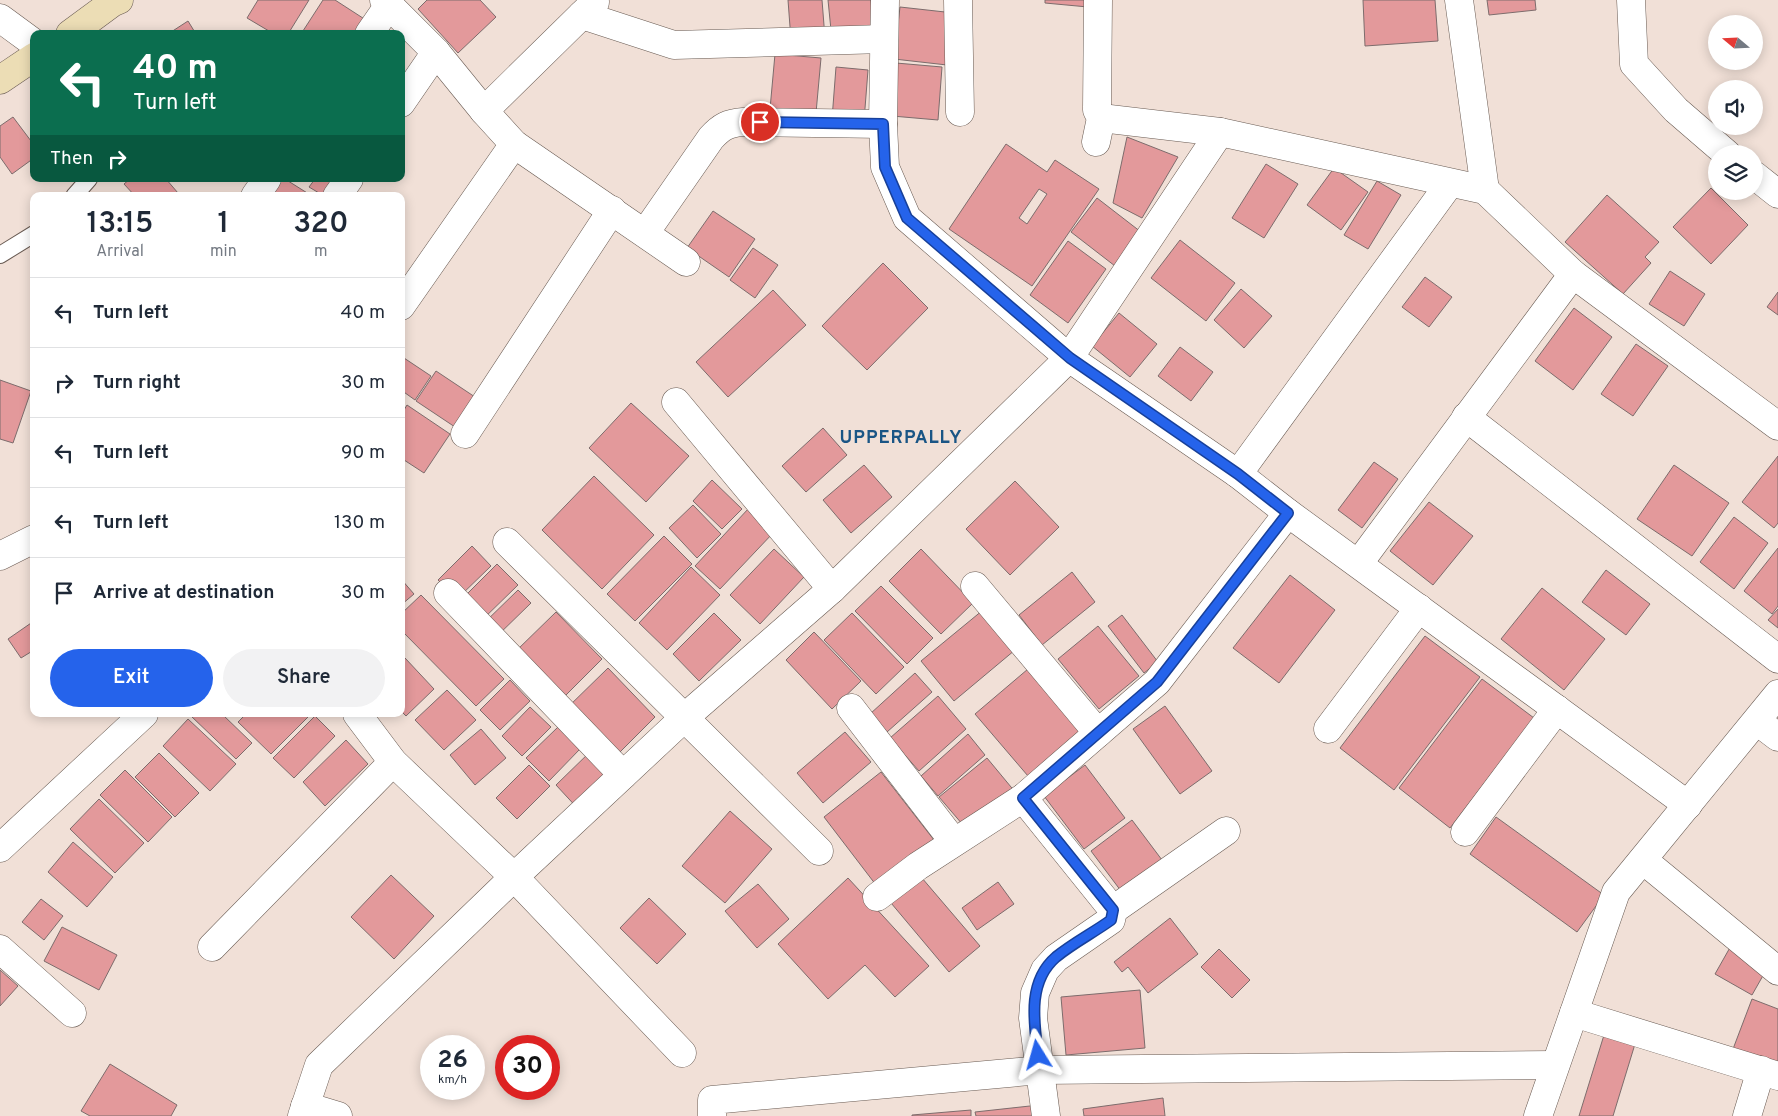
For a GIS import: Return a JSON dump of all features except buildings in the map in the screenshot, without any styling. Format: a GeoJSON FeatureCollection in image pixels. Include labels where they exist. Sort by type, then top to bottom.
{"type":"FeatureCollection","features":[{"type":"Feature","properties":{"kind":"street"},"geometry":{"type":"LineString","coordinates":[[75,30],[119,0]]}},
{"type":"Feature","properties":{"kind":"street"},"geometry":{"type":"LineString","coordinates":[[885,0],[883,124],[885,167],[907,218],[1070,358],[1238,474],[1288,513],[1688,805]]}},
{"type":"Feature","properties":{"kind":"street"},"geometry":{"type":"LineString","coordinates":[[958,0],[960,112]]}},
{"type":"Feature","properties":{"kind":"street"},"geometry":{"type":"LineString","coordinates":[[1098,0],[1097,110],[1099,130],[1220,132],[1485,190],[1573,274],[1778,426]]}},
{"type":"Feature","properties":{"kind":"street"},"geometry":{"type":"LineString","coordinates":[[1459,0],[1485,190]]}},
{"type":"Feature","properties":{"kind":"street"},"geometry":{"type":"LineString","coordinates":[[1632,0],[1634,64],[1676,110],[1717,145]]}},
{"type":"Feature","properties":{"kind":"street"},"geometry":{"type":"LineString","coordinates":[[371,30],[386,3],[436,52],[484,111],[514,144],[686,262]]}},
{"type":"Feature","properties":{"kind":"street"},"geometry":{"type":"LineString","coordinates":[[484,111],[589,8],[674,45],[884,39]]}},
{"type":"Feature","properties":{"kind":"street"},"geometry":{"type":"LineString","coordinates":[[0,18],[30,40]]}},
{"type":"Feature","properties":{"kind":"street"},"geometry":{"type":"LineString","coordinates":[[405,97],[436,52]]}},
{"type":"Feature","properties":{"kind":"street"},"geometry":{"type":"LineString","coordinates":[[0,80],[30,60]]}},
{"type":"Feature","properties":{"kind":"street"},"geometry":{"type":"LineString","coordinates":[[645,233],[720,128],[731,123],[743,122],[883,124]]}},
{"type":"Feature","properties":{"kind":"street"},"geometry":{"type":"LineString","coordinates":[[320,1113],[319,1065],[514,877],[684,718],[832,589],[1070,358],[1220,132]]}},
{"type":"Feature","properties":{"kind":"street"},"geometry":{"type":"LineString","coordinates":[[405,300],[514,144]]}},
{"type":"Feature","properties":{"kind":"street"},"geometry":{"type":"LineString","coordinates":[[1763,182],[1778,194]]}},
{"type":"Feature","properties":{"kind":"street"},"geometry":{"type":"LineString","coordinates":[[1238,474],[1450,183]]}},
{"type":"Feature","properties":{"kind":"street"},"geometry":{"type":"LineString","coordinates":[[465,434],[612,210]]}},
{"type":"Feature","properties":{"kind":"street"},"geometry":{"type":"LineString","coordinates":[[1358,563],[1573,274]]}},
{"type":"Feature","properties":{"kind":"street"},"geometry":{"type":"LineString","coordinates":[[676,402],[832,589]]}},
{"type":"Feature","properties":{"kind":"street"},"geometry":{"type":"LineString","coordinates":[[1466,417],[1778,659]]}},
{"type":"Feature","properties":{"kind":"street"},"geometry":{"type":"LineString","coordinates":[[877,897],[918,866],[1023,798],[1157,682],[1288,513]]}},
{"type":"Feature","properties":{"kind":"street"},"geometry":{"type":"LineString","coordinates":[[0,556],[30,541]]}},
{"type":"Feature","properties":{"kind":"street"},"geometry":{"type":"LineString","coordinates":[[507,542],[819,850]]}},
{"type":"Feature","properties":{"kind":"street"},"geometry":{"type":"LineString","coordinates":[[975,586],[1098,733]]}},
{"type":"Feature","properties":{"kind":"street"},"geometry":{"type":"LineString","coordinates":[[448,593],[623,776]]}},
{"type":"Feature","properties":{"kind":"street"},"geometry":{"type":"LineString","coordinates":[[1328,729],[1419,608]]}},
{"type":"Feature","properties":{"kind":"street"},"geometry":{"type":"LineString","coordinates":[[1538,1116],[1616,892],[1688,805],[1768,729],[1778,694]]}},
{"type":"Feature","properties":{"kind":"street"},"geometry":{"type":"LineString","coordinates":[[851,708],[954,842]]}},
{"type":"Feature","properties":{"kind":"street"},"geometry":{"type":"LineString","coordinates":[[1465,832],[1557,709]]}},
{"type":"Feature","properties":{"kind":"street"},"geometry":{"type":"LineString","coordinates":[[0,848],[141,717]]}},
{"type":"Feature","properties":{"kind":"street"},"geometry":{"type":"LineString","coordinates":[[359,717],[392,762],[514,877],[682,1053]]}},
{"type":"Feature","properties":{"kind":"street"},"geometry":{"type":"LineString","coordinates":[[212,947],[392,762]]}},
{"type":"Feature","properties":{"kind":"street"},"geometry":{"type":"LineString","coordinates":[[1023,798],[1113,910]]}},
{"type":"Feature","properties":{"kind":"street"},"geometry":{"type":"LineString","coordinates":[[1046,1116],[1033,1018],[1035,993],[1045,970],[1056,958],[1111,920],[1113,910],[1226,831]]}},
{"type":"Feature","properties":{"kind":"street"},"geometry":{"type":"LineString","coordinates":[[1643,860],[1778,971]]}},
{"type":"Feature","properties":{"kind":"street"},"geometry":{"type":"LineString","coordinates":[[0,948],[72,1013]]}},
{"type":"Feature","properties":{"kind":"street"},"geometry":{"type":"LineString","coordinates":[[1574,1013],[1770,1073],[1747,1116]]}},
{"type":"Feature","properties":{"kind":"street"},"geometry":{"type":"LineString","coordinates":[[712,1116],[712,1100],[1041,1070],[1555,1065]]}},
{"type":"Feature","properties":{"kind":"lane"},"geometry":{"type":"LineString","coordinates":[[78,192],[86,182]]}},
{"type":"Feature","properties":{"kind":"lane"},"geometry":{"type":"LineString","coordinates":[[0,255],[30,236]]}},
{"type":"Feature","properties":{"kind":"district","name":"UPPERPALLY"},"geometry":{"type":"Point","coordinates":[901,438]}},
{"type":"Feature","properties":{"kind":"route"},"geometry":{"type":"LineString","coordinates":[[760,122],[883,124],[885,167],[907,218],[1070,358],[1238,474],[1288,513],[1157,682],[1023,798],[1113,910],[1111,920],[1056,958],[1045,970],[1035,993],[1033,1018],[1038,1055]]}}]}
